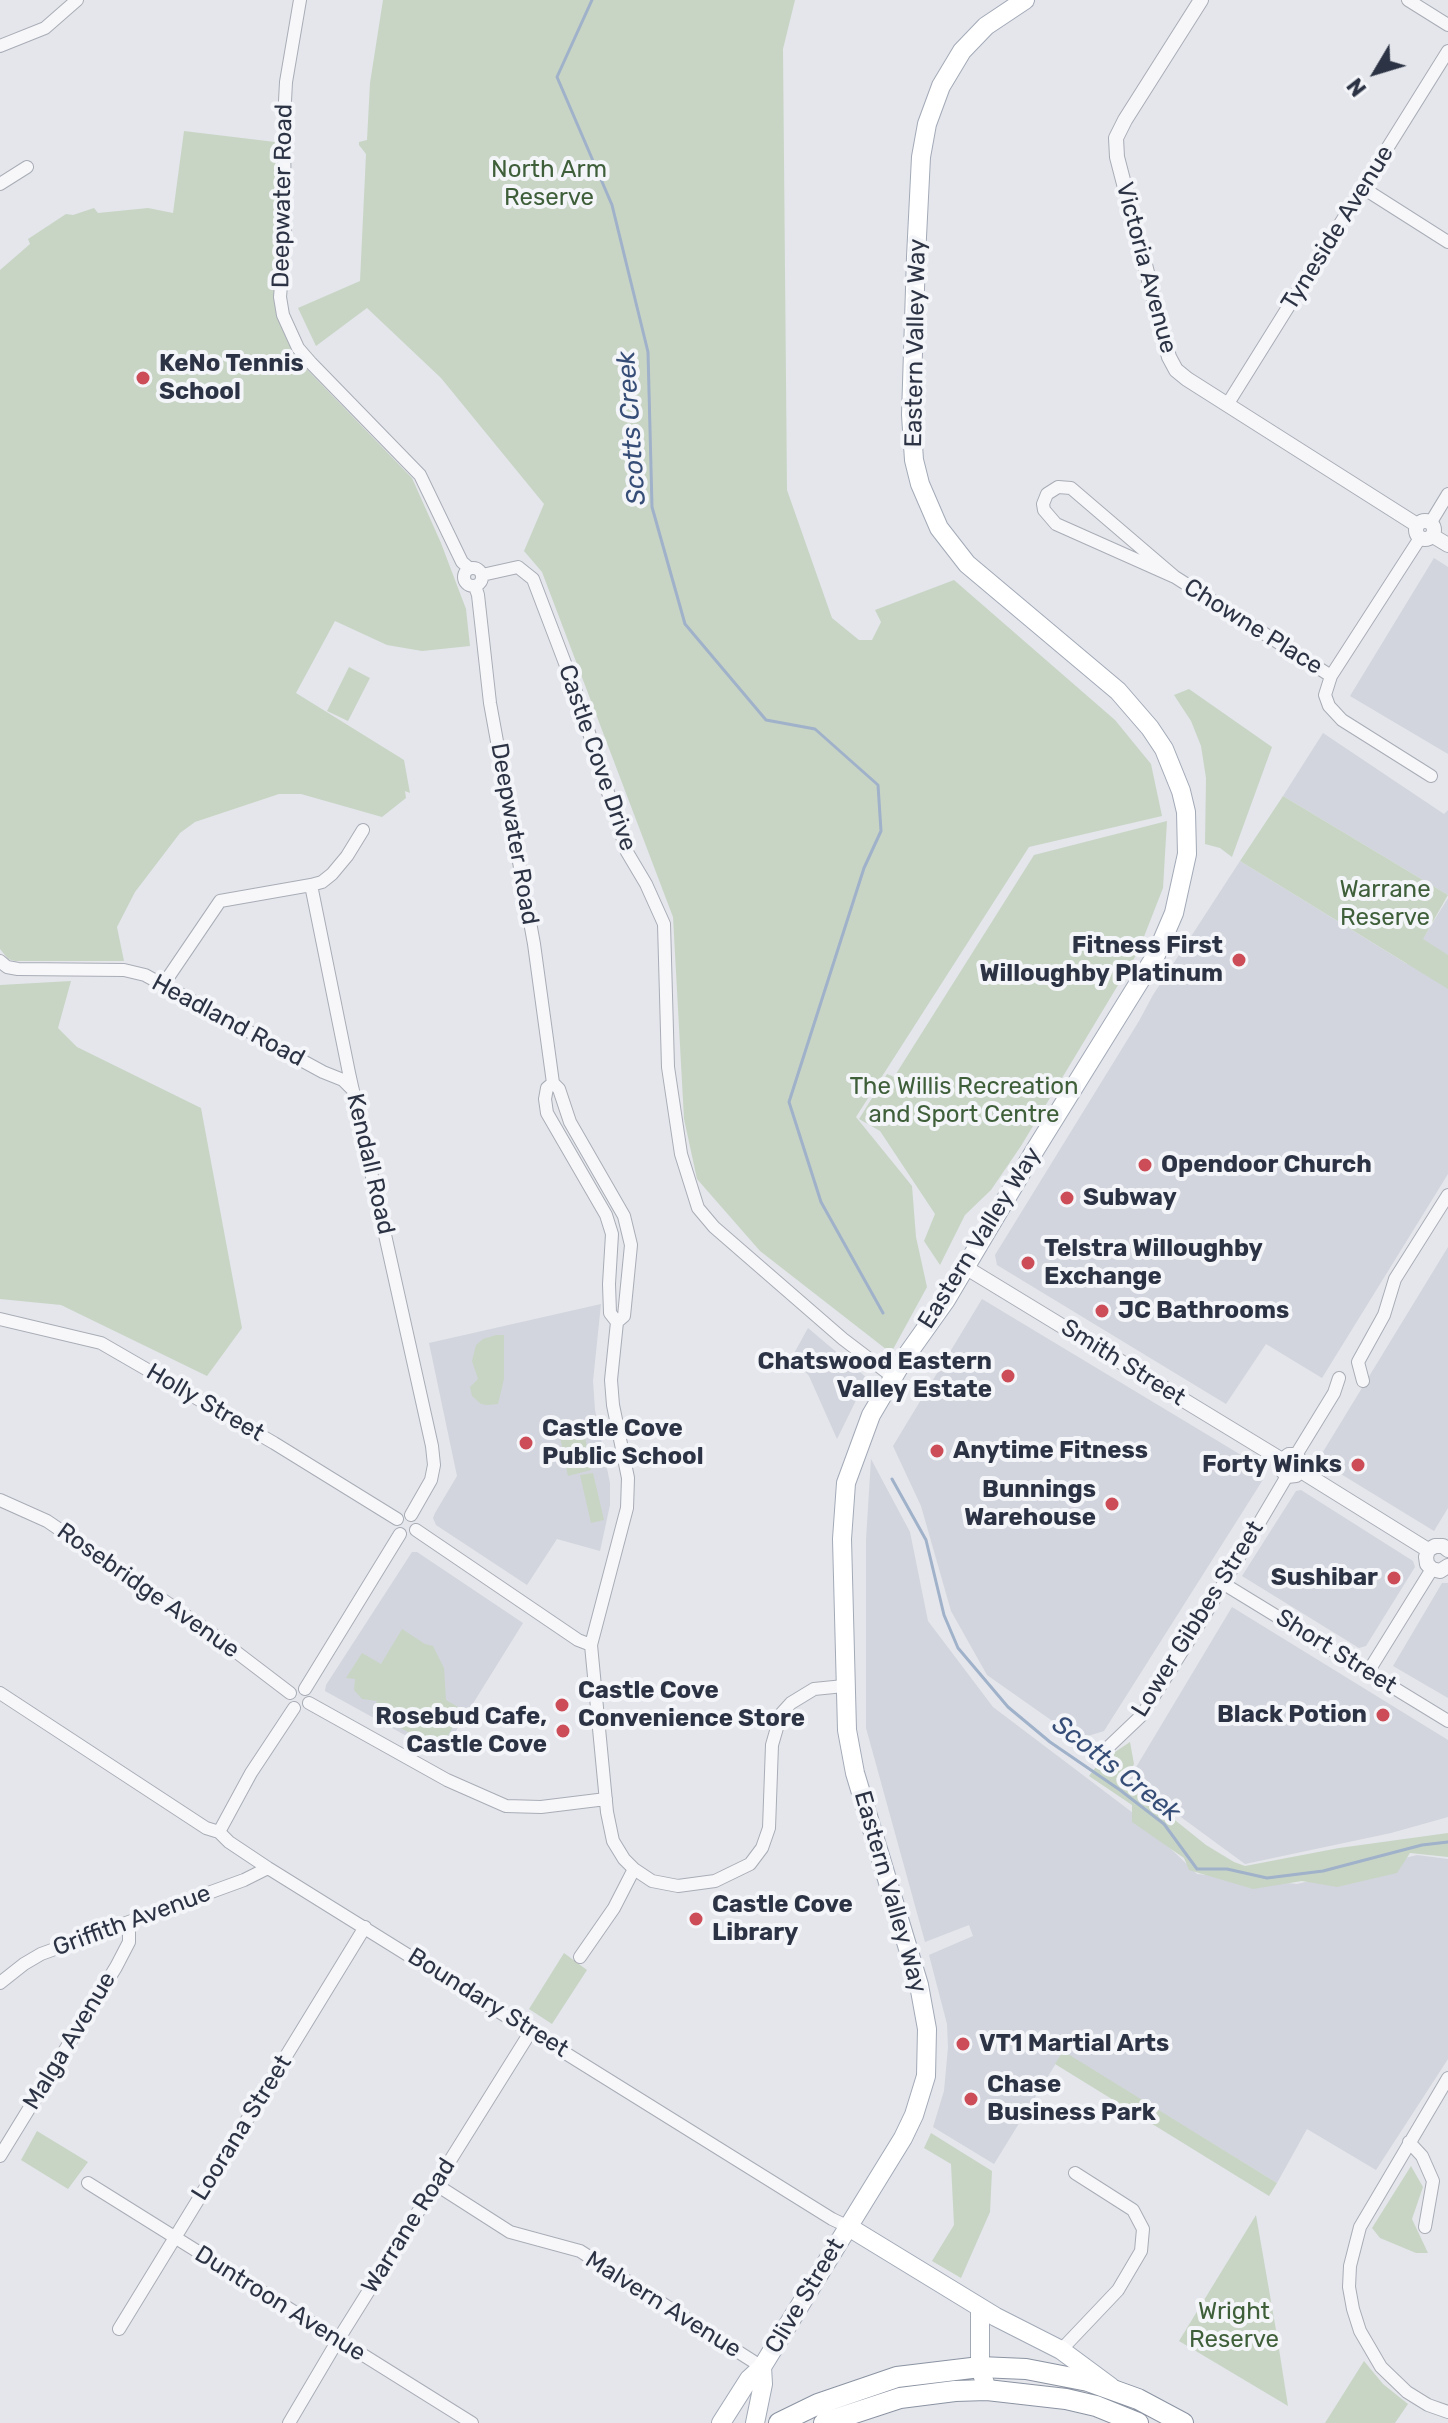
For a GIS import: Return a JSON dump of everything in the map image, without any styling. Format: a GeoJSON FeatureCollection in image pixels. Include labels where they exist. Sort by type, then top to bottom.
{"type":"FeatureCollection","features":[{"type":"Feature","properties":{"kind":"highway"},"geometry":{"type":"LineString","coordinates":[[779,2423],[818,2404],[897,2377],[980,2367],[1026,2369],[1112,2388]]}},
{"type":"Feature","properties":{"kind":"highway","name":"Boundary Street"},"geometry":{"type":"LineString","coordinates":[[1112,2388],[1183,2423]]}},
{"type":"Feature","properties":{"kind":"highway"},"geometry":{"type":"LineString","coordinates":[[827,2423],[900,2398],[987,2390],[1066,2399],[1096,2406],[1138,2423]]}},
{"type":"Feature","properties":{"kind":"main road","name":"Eastern Valley Way"},"geometry":{"type":"LineString","coordinates":[[847,2226],[903,2138],[914,2115],[926,2076],[928,2052],[925,2015],[915,1971],[855,1773],[847,1730],[842,1514],[846,1483],[871,1415],[893,1377],[938,1313],[1156,955],[1177,903],[1187,854],[1186,812],[1181,791],[1164,749],[1150,728],[1118,691],[967,564],[939,528],[914,460],[911,415],[916,257],[921,157],[927,124],[941,86],[962,51],[986,26],[1025,0]]}},
{"type":"Feature","properties":{"kind":"main road","name":"Boundary Street"},"geometry":{"type":"LineString","coordinates":[[847,2226],[980,2308],[1061,2350],[1112,2388]]}},
{"type":"Feature","properties":{"kind":"main road","name":"Clive Street"},"geometry":{"type":"LineString","coordinates":[[721,2423],[749,2379],[762,2367],[847,2226]]}},
{"type":"Feature","properties":{"kind":"main road"},"geometry":{"type":"LineString","coordinates":[[980,2308],[980,2367],[987,2390]]}},
{"type":"Feature","properties":{"kind":"main road","name":"Clive Street"},"geometry":{"type":"LineString","coordinates":[[755,2423],[763,2384],[762,2367]]}},
{"type":"Feature","properties":{"kind":"street"},"geometry":{"type":"LineString","coordinates":[[0,46],[45,28],[77,0]]}},
{"type":"Feature","properties":{"kind":"street","name":"Deepwater Road"},"geometry":{"type":"LineString","coordinates":[[300,0],[286,82],[285,239],[280,297],[283,315],[298,348],[420,475],[462,562],[469,568],[477,568],[490,703],[532,930],[553,1083],[559,1089],[570,1122],[624,1216],[628,1229],[630,1259],[624,1316],[617,1322],[611,1380],[628,1478],[627,1508],[591,1645],[613,1841],[634,1869]]}},
{"type":"Feature","properties":{"kind":"street","name":"Victoria Avenue"},"geometry":{"type":"LineString","coordinates":[[1201,0],[1125,120],[1115,147],[1169,357],[1182,375],[1448,545]]}},
{"type":"Feature","properties":{"kind":"street"},"geometry":{"type":"LineString","coordinates":[[1408,0],[1448,25]]}},
{"type":"Feature","properties":{"kind":"street","name":"Tyneside Avenue"},"geometry":{"type":"LineString","coordinates":[[1227,405],[1448,51]]}},
{"type":"Feature","properties":{"kind":"street"},"geometry":{"type":"LineString","coordinates":[[0,184],[27,167]]}},
{"type":"Feature","properties":{"kind":"street"},"geometry":{"type":"LineString","coordinates":[[1363,188],[1448,242]]}},
{"type":"Feature","properties":{"kind":"street","name":"Chowne Place"},"geometry":{"type":"LineString","coordinates":[[1175,577],[1056,524],[1044,510],[1047,494],[1058,487],[1071,488],[1175,577],[1331,676]]}},
{"type":"Feature","properties":{"kind":"street"},"geometry":{"type":"LineString","coordinates":[[1431,776],[1342,720],[1329,706],[1325,695],[1331,676],[1448,494]]}},
{"type":"Feature","properties":{"kind":"street","name":"Castle Cove Drive"},"geometry":{"type":"LineString","coordinates":[[479,580],[518,567],[533,579],[576,692],[627,852],[664,924],[668,1067],[681,1154],[698,1208],[714,1227],[843,1339],[893,1377]]}},
{"type":"Feature","properties":{"kind":"street"},"geometry":{"type":"LineString","coordinates":[[163,985],[220,901],[322,882],[347,856],[363,830]]}},
{"type":"Feature","properties":{"kind":"street","name":"Kendall Road"},"geometry":{"type":"LineString","coordinates":[[311,885],[432,1446],[434,1465],[431,1480],[411,1515]]}},
{"type":"Feature","properties":{"kind":"street","name":"Headland Road"},"geometry":{"type":"LineString","coordinates":[[0,961],[7,967],[18,969],[124,970],[145,975],[343,1080],[354,1093]]}},
{"type":"Feature","properties":{"kind":"street","name":"Deepwater Road"},"geometry":{"type":"LineString","coordinates":[[553,1083],[547,1088],[547,1113],[600,1205],[612,1234],[610,1313],[617,1322]]}},
{"type":"Feature","properties":{"kind":"street"},"geometry":{"type":"LineString","coordinates":[[1363,1381],[1358,1362],[1384,1315],[1395,1279],[1448,1195]]}},
{"type":"Feature","properties":{"kind":"street","name":"Smith Street"},"geometry":{"type":"LineString","coordinates":[[965,1267],[1289,1458]]}},
{"type":"Feature","properties":{"kind":"street","name":"Holly Street"},"geometry":{"type":"LineString","coordinates":[[0,1319],[101,1343],[274,1443],[397,1519]]}},
{"type":"Feature","properties":{"kind":"street"},"geometry":{"type":"LineString","coordinates":[[1339,1378],[1334,1393],[1289,1458],[1302,1464],[1294,1473],[1428,1550]]}},
{"type":"Feature","properties":{"kind":"street","name":"Lower Gibbes Street"},"geometry":{"type":"LineString","coordinates":[[1100,1755],[1142,1715],[1294,1473]]}},
{"type":"Feature","properties":{"kind":"street","name":"Rosebridge Avenue"},"geometry":{"type":"LineString","coordinates":[[0,1500],[47,1521],[210,1632],[290,1693]]}},
{"type":"Feature","properties":{"kind":"street"},"geometry":{"type":"LineString","coordinates":[[402,1515],[411,1515],[417,1523],[416,1530],[410,1535],[400,1534],[395,1525],[397,1519],[402,1515]]}},
{"type":"Feature","properties":{"kind":"street"},"geometry":{"type":"LineString","coordinates":[[416,1530],[578,1640],[591,1645]]}},
{"type":"Feature","properties":{"kind":"street"},"geometry":{"type":"LineString","coordinates":[[305,1689],[400,1534]]}},
{"type":"Feature","properties":{"kind":"street"},"geometry":{"type":"LineString","coordinates":[[1428,1550],[1439,1545],[1448,1548]]}},
{"type":"Feature","properties":{"kind":"street"},"geometry":{"type":"LineString","coordinates":[[1428,1550],[1426,1561],[1432,1569],[1440,1571],[1448,1566]]}},
{"type":"Feature","properties":{"kind":"street"},"geometry":{"type":"LineString","coordinates":[[1368,1672],[1432,1569]]}},
{"type":"Feature","properties":{"kind":"street","name":"Short Street"},"geometry":{"type":"LineString","coordinates":[[1224,1584],[1448,1721]]}},
{"type":"Feature","properties":{"kind":"street"},"geometry":{"type":"LineString","coordinates":[[580,1957],[614,1908],[634,1869],[664,1885],[693,1886],[733,1874],[750,1864],[762,1848],[769,1828],[770,1762],[773,1736],[781,1714],[791,1703],[814,1689],[844,1686]]}},
{"type":"Feature","properties":{"kind":"street"},"geometry":{"type":"LineString","coordinates":[[299,1687],[305,1689],[310,1697],[309,1703],[301,1709],[294,1708],[289,1703],[290,1693],[299,1687]]}},
{"type":"Feature","properties":{"kind":"street","name":"Boundary Street"},"geometry":{"type":"LineString","coordinates":[[0,1693],[206,1828],[219,1832],[268,1868],[847,2226]]}},
{"type":"Feature","properties":{"kind":"street"},"geometry":{"type":"LineString","coordinates":[[309,1703],[447,1780],[506,1806],[541,1807],[606,1799]]}},
{"type":"Feature","properties":{"kind":"street"},"geometry":{"type":"LineString","coordinates":[[219,1832],[251,1773],[294,1708]]}},
{"type":"Feature","properties":{"kind":"street","name":"Griffith Avenue"},"geometry":{"type":"LineString","coordinates":[[0,1983],[41,1954],[268,1868]]}},
{"type":"Feature","properties":{"kind":"street","name":"Malga Avenue"},"geometry":{"type":"LineString","coordinates":[[0,2156],[129,1942],[129,1923]]}},
{"type":"Feature","properties":{"kind":"street","name":"Loorana Street"},"geometry":{"type":"LineString","coordinates":[[119,2329],[365,1927]]}},
{"type":"Feature","properties":{"kind":"street","name":"Warrane Road"},"geometry":{"type":"LineString","coordinates":[[289,2423],[531,2031]]}},
{"type":"Feature","properties":{"kind":"street"},"geometry":{"type":"LineString","coordinates":[[1448,2078],[1360,2227],[1350,2266],[1349,2287],[1360,2331],[1381,2367],[1407,2392],[1428,2405],[1448,2412]]}},
{"type":"Feature","properties":{"kind":"street"},"geometry":{"type":"LineString","coordinates":[[1409,2142],[1422,2156],[1433,2181],[1425,2227]]}},
{"type":"Feature","properties":{"kind":"street"},"geometry":{"type":"LineString","coordinates":[[1061,2350],[1118,2290],[1141,2251],[1143,2229],[1133,2210],[1075,2173]]}},
{"type":"Feature","properties":{"kind":"street","name":"Duntroon Avenue"},"geometry":{"type":"LineString","coordinates":[[88,2183],[472,2423]]}},
{"type":"Feature","properties":{"kind":"street","name":"Malvern Avenue"},"geometry":{"type":"LineString","coordinates":[[435,2184],[510,2232],[580,2251],[762,2367]]}},
{"type":"Feature","properties":{"kind":"shaded area"},"geometry":{"type":"Polygon","coordinates":[[[1434,558],[1448,567],[1448,754],[1350,696],[1434,558]]]}},
{"type":"Feature","properties":{"kind":"shaded area"},"geometry":{"type":"Polygon","coordinates":[[[1323,733],[1444,814],[1448,810],[1448,895],[1283,796],[1323,733]]]}},
{"type":"Feature","properties":{"kind":"shaded area"},"geometry":{"type":"Polygon","coordinates":[[[1240,861],[1407,964],[1448,898],[1448,1174],[1322,1378],[1266,1344],[1226,1404],[997,1265],[995,1255],[1153,995],[1240,861]]]}},
{"type":"Feature","properties":{"kind":"shaded area"},"geometry":{"type":"Polygon","coordinates":[[[1448,1247],[1448,1508],[1434,1531],[1318,1460],[1448,1247]]]}},
{"type":"Feature","properties":{"kind":"shaded area"},"geometry":{"type":"Polygon","coordinates":[[[982,1299],[1261,1467],[1264,1478],[1104,1731],[1078,1739],[987,1675],[951,1611],[921,1506],[893,1446],[982,1299]]]}},
{"type":"Feature","properties":{"kind":"shaded area","name":"Castle Cove Public School"},"geometry":{"type":"Polygon","coordinates":[[[601,1304],[593,1381],[595,1410],[610,1483],[610,1505],[600,1551],[557,1539],[527,1585],[436,1525],[433,1518],[457,1476],[429,1343],[601,1304]]]}},
{"type":"Feature","properties":{"kind":"shaded area"},"geometry":{"type":"Polygon","coordinates":[[[808,1328],[867,1378],[837,1439],[809,1376],[792,1357],[808,1328]]]}},
{"type":"Feature","properties":{"kind":"shaded area"},"geometry":{"type":"Polygon","coordinates":[[[871,1459],[910,1532],[928,1621],[993,1707],[1137,1816],[1197,1874],[1297,1884],[1417,1855],[1448,1859],[1448,2059],[1376,2170],[1307,2129],[1277,2183],[1063,2052],[994,2164],[933,2127],[944,2091],[948,2047],[947,2024],[929,1955],[973,1936],[969,1925],[925,1942],[866,1728],[866,1540],[871,1459]]]}},
{"type":"Feature","properties":{"kind":"shaded area"},"geometry":{"type":"Polygon","coordinates":[[[1301,1490],[1413,1561],[1415,1567],[1366,1646],[1359,1648],[1242,1576],[1296,1491],[1301,1490]]]}},
{"type":"Feature","properties":{"kind":"shaded area"},"geometry":{"type":"Polygon","coordinates":[[[412,1552],[417,1552],[523,1623],[441,1755],[325,1691],[412,1552]]]}},
{"type":"Feature","properties":{"kind":"shaded area"},"geometry":{"type":"Polygon","coordinates":[[[1442,1583],[1448,1583],[1448,1698],[1393,1666],[1442,1583]]]}},
{"type":"Feature","properties":{"kind":"shaded area"},"geometry":{"type":"Polygon","coordinates":[[[1232,1607],[1448,1740],[1448,1817],[1391,1833],[1245,1864],[1129,1779],[1232,1607]]]}},
{"type":"Feature","properties":{"kind":"green space","name":"North Arm Reserve"},"geometry":{"type":"Polygon","coordinates":[[[383,0],[795,0],[783,49],[787,490],[832,618],[859,640],[872,640],[881,622],[875,610],[954,580],[1115,720],[1151,764],[1162,816],[1029,847],[856,1117],[912,1186],[916,1237],[927,1287],[891,1353],[760,1251],[697,1179],[684,1119],[673,917],[542,572],[524,551],[544,504],[441,378],[367,308],[316,346],[298,308],[360,281],[366,154],[359,142],[367,140],[370,83],[383,0]]]}},
{"type":"Feature","properties":{"kind":"green space"},"geometry":{"type":"Polygon","coordinates":[[[184,131],[275,142],[277,311],[295,357],[412,478],[466,609],[470,646],[422,651],[387,645],[335,621],[296,693],[404,760],[410,793],[405,791],[406,798],[382,817],[301,794],[279,794],[195,822],[180,833],[135,892],[117,927],[124,961],[15,961],[8,959],[0,949],[0,270],[30,244],[28,239],[66,214],[73,215],[94,208],[98,213],[148,208],[173,213],[184,131]]]}},
{"type":"Feature","properties":{"kind":"green space"},"geometry":{"type":"Polygon","coordinates":[[[349,667],[370,678],[348,721],[327,711],[349,667]]]}},
{"type":"Feature","properties":{"kind":"green space"},"geometry":{"type":"Polygon","coordinates":[[[1189,689],[1272,747],[1232,857],[1220,848],[1205,844],[1206,778],[1201,746],[1191,721],[1174,695],[1189,689]]]}},
{"type":"Feature","properties":{"kind":"green space","name":"Warrane Reserve"},"geometry":{"type":"Polygon","coordinates":[[[1283,796],[1448,895],[1423,939],[1448,955],[1448,989],[1240,861],[1283,796]]]}},
{"type":"Feature","properties":{"kind":"green space","name":"The Willis Recreation and Sport Centre"},"geometry":{"type":"Polygon","coordinates":[[[1167,821],[1163,888],[1138,952],[1021,1146],[991,1190],[965,1215],[940,1265],[924,1241],[935,1214],[880,1131],[859,1119],[887,1074],[894,1077],[1034,855],[1167,821]]]}},
{"type":"Feature","properties":{"kind":"green space"},"geometry":{"type":"Polygon","coordinates":[[[71,981],[58,1028],[77,1047],[201,1108],[242,1328],[207,1376],[61,1305],[0,1299],[0,985],[71,981]]]}},
{"type":"Feature","properties":{"kind":"green space"},"geometry":{"type":"Polygon","coordinates":[[[496,1335],[504,1335],[504,1379],[498,1404],[481,1404],[472,1396],[470,1387],[478,1379],[472,1361],[476,1345],[496,1335]]]}},
{"type":"Feature","properties":{"kind":"green space"},"geometry":{"type":"Polygon","coordinates":[[[583,1426],[591,1470],[568,1476],[559,1432],[583,1426]]]}},
{"type":"Feature","properties":{"kind":"green space"},"geometry":{"type":"Polygon","coordinates":[[[593,1473],[604,1520],[591,1523],[580,1475],[593,1473]]]}},
{"type":"Feature","properties":{"kind":"green space"},"geometry":{"type":"Polygon","coordinates":[[[402,1629],[433,1646],[444,1668],[446,1700],[463,1710],[440,1749],[372,1713],[377,1701],[362,1699],[354,1690],[355,1679],[346,1678],[362,1653],[381,1664],[402,1629]]]}},
{"type":"Feature","properties":{"kind":"green space"},"geometry":{"type":"Polygon","coordinates":[[[1130,1742],[1134,1764],[1125,1780],[1206,1845],[1245,1866],[1339,1848],[1448,1833],[1448,1857],[1410,1853],[1397,1873],[1337,1887],[1302,1881],[1253,1889],[1189,1870],[1184,1858],[1132,1822],[1132,1805],[1089,1776],[1100,1762],[1130,1742]]]}},
{"type":"Feature","properties":{"kind":"green space"},"geometry":{"type":"Polygon","coordinates":[[[564,1953],[587,1970],[552,2024],[529,2009],[564,1953]]]}},
{"type":"Feature","properties":{"kind":"green space"},"geometry":{"type":"Polygon","coordinates":[[[1063,2051],[1277,2183],[1269,2196],[1055,2064],[1063,2051]]]}},
{"type":"Feature","properties":{"kind":"green space"},"geometry":{"type":"Polygon","coordinates":[[[37,2131],[88,2162],[68,2189],[21,2160],[37,2131]]]}},
{"type":"Feature","properties":{"kind":"green space"},"geometry":{"type":"Polygon","coordinates":[[[931,2133],[992,2171],[990,2212],[961,2278],[932,2261],[954,2225],[951,2164],[924,2148],[931,2133]]]}},
{"type":"Feature","properties":{"kind":"green space"},"geometry":{"type":"Polygon","coordinates":[[[1411,2166],[1423,2187],[1412,2219],[1428,2253],[1416,2253],[1380,2238],[1372,2228],[1411,2166]]]}},
{"type":"Feature","properties":{"kind":"green space","name":"Wright Reserve"},"geometry":{"type":"Polygon","coordinates":[[[1256,2215],[1276,2330],[1288,2406],[1179,2341],[1256,2215]]]}},
{"type":"Feature","properties":{"kind":"green space"},"geometry":{"type":"Polygon","coordinates":[[[1364,2361],[1383,2384],[1408,2404],[1395,2423],[1325,2423],[1364,2361]]]}},
{"type":"Feature","properties":{"kind":"waterway","name":"Scotts Creek"},"geometry":{"type":"LineString","coordinates":[[592,0],[557,77],[612,205],[648,352],[652,507],[685,624],[766,720],[815,729],[878,785],[881,831],[864,868],[789,1102],[821,1202],[883,1313]]}},
{"type":"Feature","properties":{"kind":"waterway","name":"Scotts Creek"},"geometry":{"type":"LineString","coordinates":[[892,1479],[926,1540],[944,1615],[958,1648],[1008,1707],[1050,1742],[1164,1824],[1197,1869],[1227,1869],[1267,1878],[1323,1871],[1422,1845],[1448,1842]]}},
{"type":"Feature","properties":{"kind":"place","name":"KeNo Tennis School"},"geometry":{"type":"Point","coordinates":[143,378]}},
{"type":"Feature","properties":{"kind":"place","name":"Fitness First Willoughby Platinum"},"geometry":{"type":"Point","coordinates":[1239,960]}},
{"type":"Feature","properties":{"kind":"place","name":"Opendoor Church"},"geometry":{"type":"Point","coordinates":[1145,1165]}},
{"type":"Feature","properties":{"kind":"place","name":"Subway"},"geometry":{"type":"Point","coordinates":[1067,1198]}},
{"type":"Feature","properties":{"kind":"place","name":"Telstra Willoughby Exchange"},"geometry":{"type":"Point","coordinates":[1028,1263]}},
{"type":"Feature","properties":{"kind":"place","name":"JC Bathrooms"},"geometry":{"type":"Point","coordinates":[1102,1311]}},
{"type":"Feature","properties":{"kind":"place","name":"Chatswood Eastern Valley Estate"},"geometry":{"type":"Point","coordinates":[1008,1376]}},
{"type":"Feature","properties":{"kind":"place","name":"Castle Cove Public School"},"geometry":{"type":"Point","coordinates":[526,1443]}},
{"type":"Feature","properties":{"kind":"place","name":"Anytime Fitness"},"geometry":{"type":"Point","coordinates":[937,1451]}},
{"type":"Feature","properties":{"kind":"place","name":"Forty Winks"},"geometry":{"type":"Point","coordinates":[1358,1465]}},
{"type":"Feature","properties":{"kind":"place","name":"Bunnings Warehouse"},"geometry":{"type":"Point","coordinates":[1112,1504]}},
{"type":"Feature","properties":{"kind":"place","name":"Sushibar"},"geometry":{"type":"Point","coordinates":[1394,1578]}},
{"type":"Feature","properties":{"kind":"place","name":"Castle Cove Convenience Store"},"geometry":{"type":"Point","coordinates":[562,1705]}},
{"type":"Feature","properties":{"kind":"place","name":"Black Potion"},"geometry":{"type":"Point","coordinates":[1383,1715]}},
{"type":"Feature","properties":{"kind":"place","name":"Rosebud Cafe, Castle Cove"},"geometry":{"type":"Point","coordinates":[563,1731]}},
{"type":"Feature","properties":{"kind":"place","name":"Castle Cove Library"},"geometry":{"type":"Point","coordinates":[696,1919]}},
{"type":"Feature","properties":{"kind":"place","name":"VT1 Martial Arts"},"geometry":{"type":"Point","coordinates":[963,2044]}},
{"type":"Feature","properties":{"kind":"place","name":"Chase Business Park"},"geometry":{"type":"Point","coordinates":[971,2099]}}]}
